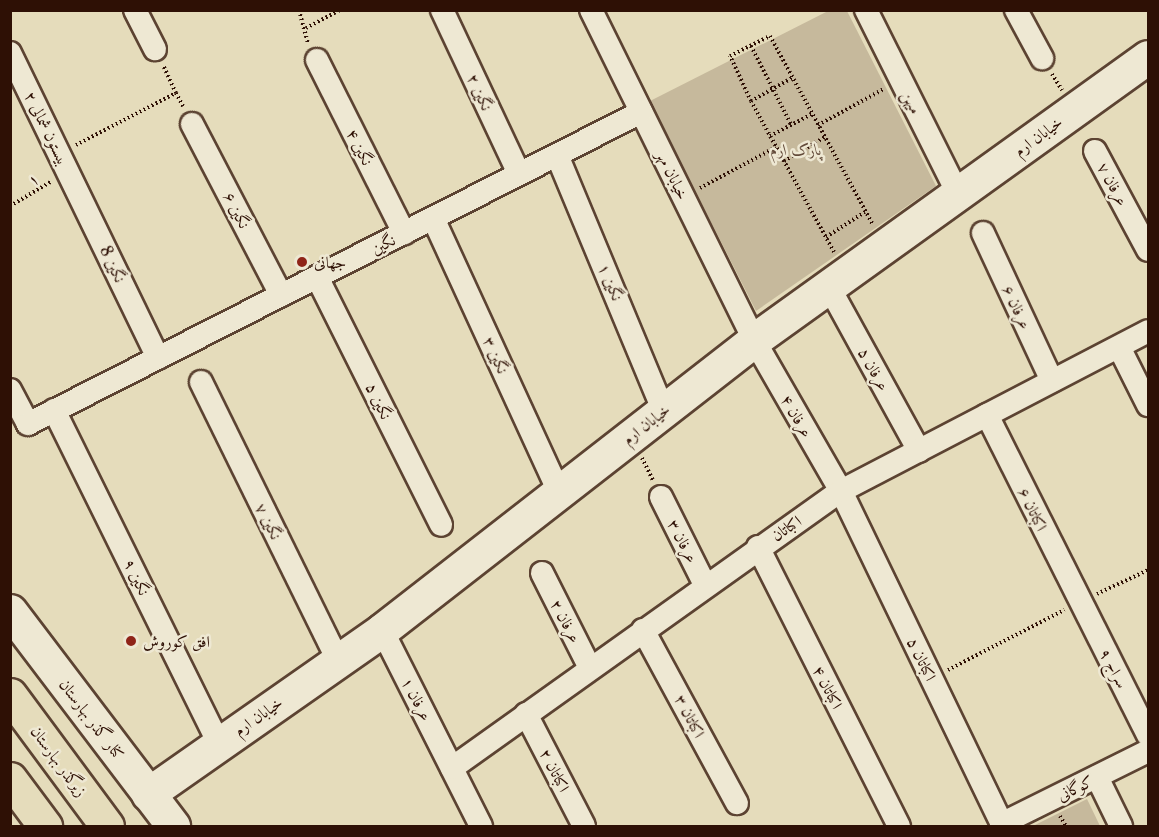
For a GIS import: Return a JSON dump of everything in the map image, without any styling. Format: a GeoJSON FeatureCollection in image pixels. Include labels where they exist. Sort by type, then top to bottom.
{"type":"FeatureCollection","features":[{"type":"Feature","properties":{"kind":"main road","name":"زیرگذر بهارستان"},"geometry":{"type":"LineString","coordinates":[[10,695],[107,826]]}},
{"type":"Feature","properties":{"kind":"main road"},"geometry":{"type":"LineString","coordinates":[[10,779],[45,826]]}},
{"type":"Feature","properties":{"kind":"street"},"geometry":{"type":"LineString","coordinates":[[135,10],[155,49]]}},
{"type":"Feature","properties":{"kind":"street","name":"نگین ۲"},"geometry":{"type":"LineString","coordinates":[[442,10],[519,174]]}},
{"type":"Feature","properties":{"kind":"street","name":"خیابان مهر"},"geometry":{"type":"LineString","coordinates":[[591,10],[754,340]]}},
{"type":"Feature","properties":{"kind":"street","name":"میهن"},"geometry":{"type":"LineString","coordinates":[[866,10],[958,194]]}},
{"type":"Feature","properties":{"kind":"street"},"geometry":{"type":"LineString","coordinates":[[1016,10],[1042,58]]}},
{"type":"Feature","properties":{"kind":"street","name":"بیستون شمالی ۲"},"geometry":{"type":"LineString","coordinates":[[10,53],[63,162]]}},
{"type":"Feature","properties":{"kind":"street","name":"خیابان ارم"},"geometry":{"type":"LineString","coordinates":[[148,794],[382,630],[754,340],[1149,57]]}},
{"type":"Feature","properties":{"kind":"street","name":"نگین ۴"},"geometry":{"type":"LineString","coordinates":[[317,60],[404,233]]}},
{"type":"Feature","properties":{"kind":"street","name":"نگین"},"geometry":{"type":"LineString","coordinates":[[10,390],[28,424],[641,112]]}},
{"type":"Feature","properties":{"kind":"street","name":"نگین ۶"},"geometry":{"type":"LineString","coordinates":[[192,124],[281,295]]}},
{"type":"Feature","properties":{"kind":"street","name":"عرفان ۷"},"geometry":{"type":"LineString","coordinates":[[1095,151],[1149,250]]}},
{"type":"Feature","properties":{"kind":"street","name":"نگین ۱"},"geometry":{"type":"LineString","coordinates":[[557,155],[663,410]]}},
{"type":"Feature","properties":{"kind":"street","name":"نگین 8"},"geometry":{"type":"LineString","coordinates":[[63,162],[158,358]]}},
{"type":"Feature","properties":{"kind":"street","name":"نگین ۳"},"geometry":{"type":"LineString","coordinates":[[434,218],[559,492]]}},
{"type":"Feature","properties":{"kind":"street","name":"عرفان ۶"},"geometry":{"type":"LineString","coordinates":[[982,233],[1052,381]]}},
{"type":"Feature","properties":{"kind":"street","name":"نگین ۵"},"geometry":{"type":"LineString","coordinates":[[317,277],[441,525]]}},
{"type":"Feature","properties":{"kind":"street","name":"عرفان ۵"},"geometry":{"type":"LineString","coordinates":[[838,280],[919,451]]}},
{"type":"Feature","properties":{"kind":"street","name":"اکباتان"},"geometry":{"type":"LineString","coordinates":[[452,768],[758,547],[841,491],[1149,331]]}},
{"type":"Feature","properties":{"kind":"street","name":"عرفان ۴"},"geometry":{"type":"LineString","coordinates":[[754,340],[841,491]]}},
{"type":"Feature","properties":{"kind":"street"},"geometry":{"type":"LineString","coordinates":[[1119,347],[1149,405]]}},
{"type":"Feature","properties":{"kind":"street","name":"نگین ۷"},"geometry":{"type":"LineString","coordinates":[[201,382],[338,661]]}},
{"type":"Feature","properties":{"kind":"street","name":"نگین ۹"},"geometry":{"type":"LineString","coordinates":[[54,411],[219,744]]}},
{"type":"Feature","properties":{"kind":"street","name":"اکباتان ۶"},"geometry":{"type":"LineString","coordinates":[[987,415],[1079,602]]}},
{"type":"Feature","properties":{"kind":"street","name":"اکباتان ۵"},"geometry":{"type":"LineString","coordinates":[[841,491],[1002,825]]}},
{"type":"Feature","properties":{"kind":"street","name":"عرفان ۳"},"geometry":{"type":"LineString","coordinates":[[661,497],[705,585]]}},
{"type":"Feature","properties":{"kind":"street","name":"اکباتان ۴"},"geometry":{"type":"LineString","coordinates":[[758,547],[899,826]]}},
{"type":"Feature","properties":{"kind":"street","name":"عرفان ۲"},"geometry":{"type":"LineString","coordinates":[[542,573],[590,668]]}},
{"type":"Feature","properties":{"kind":"street","name":"سراج ۹"},"geometry":{"type":"LineString","coordinates":[[1079,602],[1149,735]]}},
{"type":"Feature","properties":{"kind":"street","name":"کنار گذر بهارستان"},"geometry":{"type":"LineString","coordinates":[[10,611],[173,826]]}},
{"type":"Feature","properties":{"kind":"street","name":"عرفان ۱"},"geometry":{"type":"LineString","coordinates":[[382,630],[481,826]]}},
{"type":"Feature","properties":{"kind":"street","name":"اکباتان ۳"},"geometry":{"type":"LineString","coordinates":[[643,630],[737,803]]}},
{"type":"Feature","properties":{"kind":"street","name":"اکباتان ۲"},"geometry":{"type":"LineString","coordinates":[[526,714],[584,826]]}},
{"type":"Feature","properties":{"kind":"street","name":"کوگانی"},"geometry":{"type":"LineString","coordinates":[[1002,825],[1149,752]]}},
{"type":"Feature","properties":{"kind":"street"},"geometry":{"type":"LineString","coordinates":[[1097,777],[1120,826]]}},
{"type":"Feature","properties":{"kind":"path"},"geometry":{"type":"LineString","coordinates":[[299,10],[306,28],[304,35],[317,60]]}},
{"type":"Feature","properties":{"kind":"path"},"geometry":{"type":"LineString","coordinates":[[306,28],[340,10]]}},
{"type":"Feature","properties":{"kind":"path"},"geometry":{"type":"LineString","coordinates":[[838,280],[826,237],[751,101],[730,56],[770,36],[884,247]]}},
{"type":"Feature","properties":{"kind":"path"},"geometry":{"type":"LineString","coordinates":[[751,46],[791,125]]}},
{"type":"Feature","properties":{"kind":"path","name":"۱"},"geometry":{"type":"LineString","coordinates":[[10,206],[63,162],[176,93],[155,49]]}},
{"type":"Feature","properties":{"kind":"path"},"geometry":{"type":"LineString","coordinates":[[751,101],[792,78]]}},
{"type":"Feature","properties":{"kind":"path"},"geometry":{"type":"LineString","coordinates":[[818,125],[901,80]]}},
{"type":"Feature","properties":{"kind":"path"},"geometry":{"type":"LineString","coordinates":[[770,136],[812,114]]}},
{"type":"Feature","properties":{"kind":"path"},"geometry":{"type":"LineString","coordinates":[[784,161],[825,137]]}},
{"type":"Feature","properties":{"kind":"path"},"geometry":{"type":"LineString","coordinates":[[683,197],[776,147]]}},
{"type":"Feature","properties":{"kind":"path"},"geometry":{"type":"LineString","coordinates":[[826,237],[865,212]]}},
{"type":"Feature","properties":{"kind":"path"},"geometry":{"type":"LineString","coordinates":[[631,435],[661,497]]}},
{"type":"Feature","properties":{"kind":"path"},"geometry":{"type":"LineString","coordinates":[[931,678],[1079,602],[1149,570]]}},
{"type":"Feature","properties":{"kind":"green space","name":"پارک ارم"},"geometry":{"type":"Polygon","coordinates":[[[830,10],[847,11],[936,186],[756,311],[650,101],[830,10]]]}},
{"type":"Feature","properties":{"kind":"green space"},"geometry":{"type":"Polygon","coordinates":[[[1087,799],[1100,826],[1033,826],[1087,799]]]}},
{"type":"Feature","properties":{"kind":"place","name":"جهانی"},"geometry":{"type":"Point","coordinates":[302,262]}},
{"type":"Feature","properties":{"kind":"place","name":"افق کوروش"},"geometry":{"type":"Point","coordinates":[131,641]}}]}
